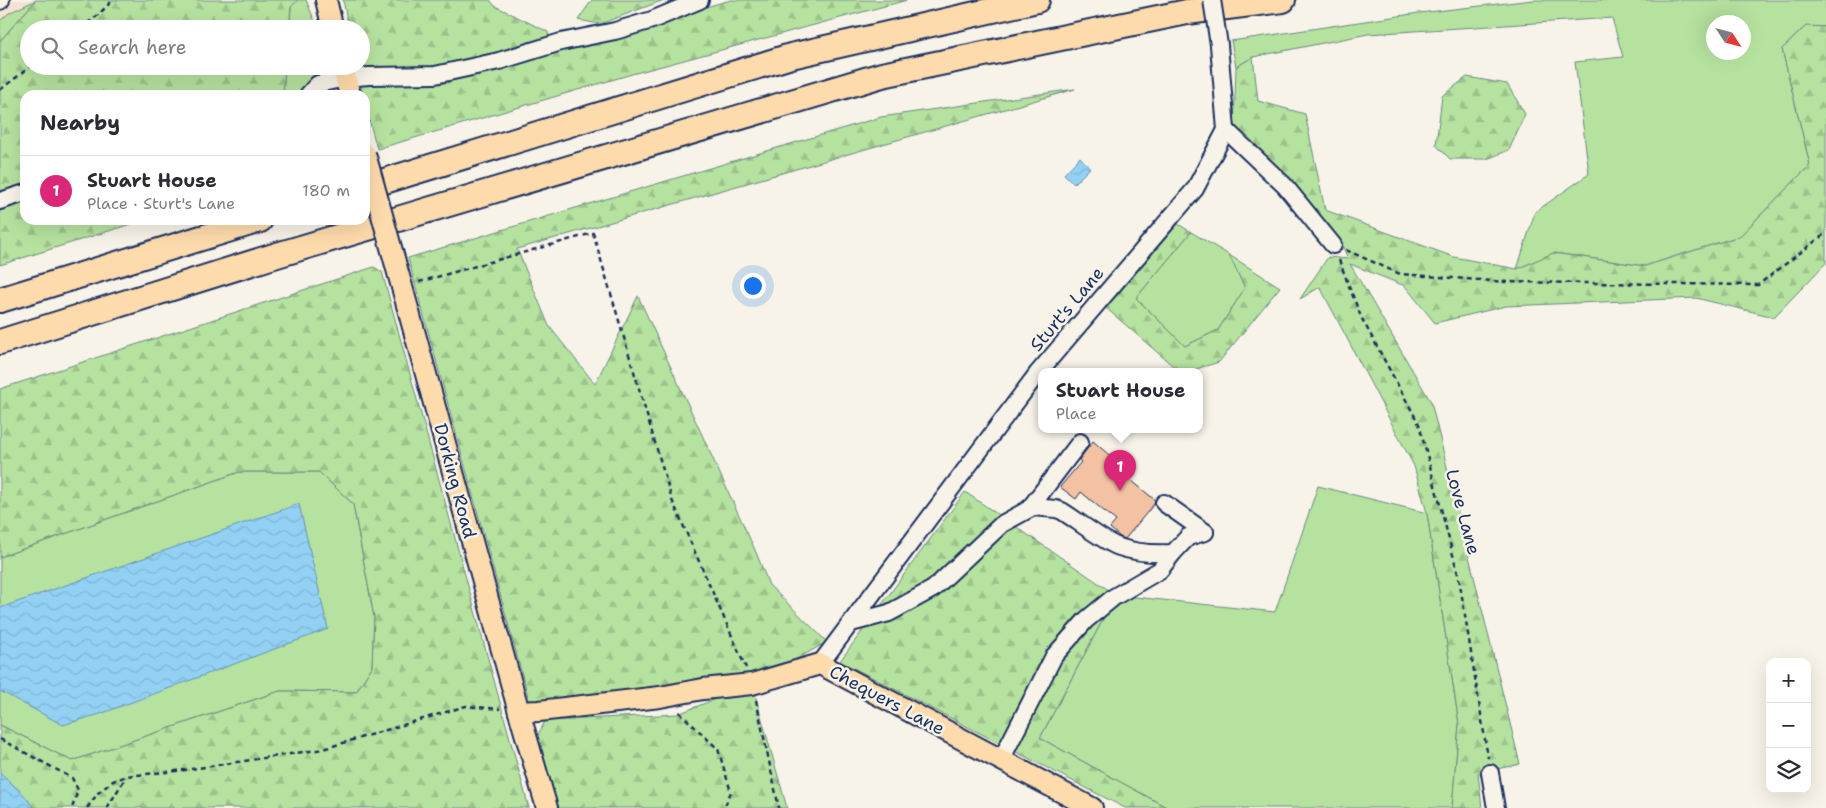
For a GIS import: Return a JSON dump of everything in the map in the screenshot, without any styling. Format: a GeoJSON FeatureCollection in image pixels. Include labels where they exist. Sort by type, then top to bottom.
{"type":"FeatureCollection","features":[{"type":"Feature","properties":{"kind":"highway"},"geometry":{"type":"LineString","coordinates":[[370,186],[791,56],[1037,0]]}},
{"type":"Feature","properties":{"kind":"highway"},"geometry":{"type":"LineString","coordinates":[[0,342],[286,252],[882,75],[1187,12],[1283,0]]}},
{"type":"Feature","properties":{"kind":"highway"},"geometry":{"type":"LineString","coordinates":[[0,300],[244,225]]}},
{"type":"Feature","properties":{"kind":"main road"},"geometry":{"type":"LineString","coordinates":[[326,0],[331,20]]}},
{"type":"Feature","properties":{"kind":"main road","name":"Dorking Road"},"geometry":{"type":"LineString","coordinates":[[370,172],[547,808]]}},
{"type":"Feature","properties":{"kind":"main road","name":"Chequers Lane"},"geometry":{"type":"LineString","coordinates":[[519,712],[660,697],[703,689],[752,684],[820,664],[1092,808]]}},
{"type":"Feature","properties":{"kind":"street"},"geometry":{"type":"LineString","coordinates":[[313,90],[318,84],[369,76],[435,75],[499,62],[561,42],[615,31],[652,20],[700,0]]}},
{"type":"Feature","properties":{"kind":"street"},"geometry":{"type":"LineString","coordinates":[[1212,0],[1219,45],[1226,130],[1284,186],[1333,245]]}},
{"type":"Feature","properties":{"kind":"street","name":"Sturt's Lane"},"geometry":{"type":"LineString","coordinates":[[1042,368],[1195,188],[1226,130]]}},
{"type":"Feature","properties":{"kind":"street"},"geometry":{"type":"LineString","coordinates":[[0,201],[20,195]]}},
{"type":"Feature","properties":{"kind":"street","name":"Sturt's Lane"},"geometry":{"type":"LineString","coordinates":[[820,664],[1038,373]]}},
{"type":"Feature","properties":{"kind":"street"},"geometry":{"type":"LineString","coordinates":[[1029,510],[1080,442]]}},
{"type":"Feature","properties":{"kind":"street"},"geometry":{"type":"LineString","coordinates":[[1001,760],[1054,656],[1086,620],[1114,598],[1160,570],[1188,537],[1205,532],[1164,503]]}},
{"type":"Feature","properties":{"kind":"street"},"geometry":{"type":"LineString","coordinates":[[851,623],[889,613],[933,589],[1002,524],[1033,507],[1062,511],[1118,546],[1153,554],[1173,553]]}},
{"type":"Feature","properties":{"kind":"street"},"geometry":{"type":"LineString","coordinates":[[1490,773],[1496,808]]}},
{"type":"Feature","properties":{"kind":"path"},"geometry":{"type":"LineString","coordinates":[[92,20],[114,0]]}},
{"type":"Feature","properties":{"kind":"path"},"geometry":{"type":"LineString","coordinates":[[0,90],[20,75]]}},
{"type":"Feature","properties":{"kind":"path"},"geometry":{"type":"LineString","coordinates":[[402,287],[592,233],[672,500],[752,684],[779,808]]}},
{"type":"Feature","properties":{"kind":"path"},"geometry":{"type":"LineString","coordinates":[[1333,245],[1400,274],[1506,282],[1758,285],[1826,233]]}},
{"type":"Feature","properties":{"kind":"path","name":"Love Lane"},"geometry":{"type":"LineString","coordinates":[[1333,245],[1361,317],[1419,424],[1459,578],[1490,773]]}},
{"type":"Feature","properties":{"kind":"path"},"geometry":{"type":"LineString","coordinates":[[660,697],[686,718],[718,749],[731,792],[724,808]]}},
{"type":"Feature","properties":{"kind":"path"},"geometry":{"type":"LineString","coordinates":[[87,808],[98,793],[113,781],[127,776],[185,770],[323,749],[466,706],[519,712]]}},
{"type":"Feature","properties":{"kind":"path"},"geometry":{"type":"LineString","coordinates":[[0,739],[72,778],[78,790],[72,808]]}},
{"type":"Feature","properties":{"kind":"path"},"geometry":{"type":"LineString","coordinates":[[107,808],[127,776]]}},
{"type":"Feature","properties":{"kind":"shaded area"},"geometry":{"type":"Polygon","coordinates":[[[0,0],[36,0],[0,41],[0,0]]]}},
{"type":"Feature","properties":{"kind":"green space"},"geometry":{"type":"Polygon","coordinates":[[[36,0],[0,41],[0,21],[9,13],[36,0]]]}},
{"type":"Feature","properties":{"kind":"green space"},"geometry":{"type":"Polygon","coordinates":[[[36,0],[298,0],[291,7],[290,20],[20,20],[20,75],[284,75],[283,90],[20,90],[20,225],[128,225],[0,265],[0,41],[36,0]]]}},
{"type":"Feature","properties":{"kind":"green space"},"geometry":{"type":"Polygon","coordinates":[[[298,0],[306,0],[314,20],[290,20],[291,7],[298,0]]]}},
{"type":"Feature","properties":{"kind":"green space"},"geometry":{"type":"Polygon","coordinates":[[[343,0],[490,0],[495,6],[548,32],[551,50],[731,0],[907,0],[632,74],[377,149],[370,123],[370,90],[362,90],[358,75],[370,75],[370,20],[347,20],[343,0]]]}},
{"type":"Feature","properties":{"kind":"green space"},"geometry":{"type":"Polygon","coordinates":[[[592,0],[664,0],[600,24],[578,20],[592,0]]]}},
{"type":"Feature","properties":{"kind":"green space"},"geometry":{"type":"Polygon","coordinates":[[[1533,0],[1826,0],[1826,27],[1806,26],[1782,49],[1810,165],[1740,236],[1645,266],[1554,253],[1517,269],[1535,212],[1589,174],[1575,62],[1623,57],[1612,18],[1368,34],[1253,57],[1236,67],[1231,41],[1419,13],[1533,0]]]}},
{"type":"Feature","properties":{"kind":"green space"},"geometry":{"type":"Polygon","coordinates":[[[1806,26],[1826,27],[1826,263],[1774,317],[1696,298],[1506,306],[1435,323],[1405,286],[1350,264],[1431,402],[1520,764],[1478,773],[1482,808],[1452,808],[1459,724],[1427,513],[1414,466],[1320,287],[1300,299],[1328,257],[1348,259],[1340,240],[1234,128],[1236,67],[1253,57],[1258,101],[1305,114],[1325,210],[1454,257],[1517,269],[1553,253],[1645,266],[1740,236],[1810,165],[1782,49],[1806,26]]]}},
{"type":"Feature","properties":{"kind":"green space"},"geometry":{"type":"Polygon","coordinates":[[[284,75],[321,75],[303,90],[283,90],[284,75]]]}},
{"type":"Feature","properties":{"kind":"green space"},"geometry":{"type":"Polygon","coordinates":[[[1467,77],[1507,84],[1525,114],[1509,150],[1487,159],[1450,159],[1436,145],[1442,96],[1467,77]]]}},
{"type":"Feature","properties":{"kind":"green space"},"geometry":{"type":"Polygon","coordinates":[[[1075,89],[517,249],[549,326],[595,384],[638,296],[755,550],[769,585],[827,642],[752,684],[787,808],[556,808],[537,737],[545,721],[678,714],[750,685],[532,711],[408,258],[881,117],[1075,89]]]}},
{"type":"Feature","properties":{"kind":"green space"},"geometry":{"type":"Polygon","coordinates":[[[1178,224],[1191,232],[1136,298],[1185,346],[1218,330],[1245,288],[1229,255],[1280,287],[1219,362],[1199,368],[1175,368],[1106,308],[1178,224]]]}},
{"type":"Feature","properties":{"kind":"green space"},"geometry":{"type":"Polygon","coordinates":[[[1191,232],[1229,255],[1245,288],[1218,330],[1185,346],[1136,298],[1191,232]]]}},
{"type":"Feature","properties":{"kind":"green space"},"geometry":{"type":"Polygon","coordinates":[[[374,267],[382,272],[529,808],[34,808],[23,794],[0,773],[0,725],[72,761],[280,691],[356,692],[372,667],[374,617],[353,504],[319,472],[239,472],[0,557],[0,389],[374,267]]]}},
{"type":"Feature","properties":{"kind":"green space"},"geometry":{"type":"Polygon","coordinates":[[[239,472],[319,472],[353,504],[374,617],[372,667],[356,692],[280,691],[72,761],[0,725],[0,557],[239,472]]]}},
{"type":"Feature","properties":{"kind":"green space"},"geometry":{"type":"Polygon","coordinates":[[[1318,486],[1427,513],[1459,724],[1452,808],[1168,808],[1040,738],[1116,595],[1275,612],[1318,486]]]}},
{"type":"Feature","properties":{"kind":"green space"},"geometry":{"type":"Polygon","coordinates":[[[965,492],[1116,595],[1040,738],[1168,808],[1125,808],[840,661],[965,492]]]}},
{"type":"Feature","properties":{"kind":"water"},"geometry":{"type":"Polygon","coordinates":[[[1080,157],[1090,168],[1074,184],[1064,174],[1080,157]]]}},
{"type":"Feature","properties":{"kind":"water"},"geometry":{"type":"Polygon","coordinates":[[[299,504],[328,629],[100,714],[63,725],[0,691],[0,608],[299,504]]]}},
{"type":"Feature","properties":{"kind":"water"},"geometry":{"type":"Polygon","coordinates":[[[0,773],[23,794],[34,808],[0,808],[0,773]]]}},
{"type":"Feature","properties":{"kind":"building"},"geometry":{"type":"Polygon","coordinates":[[[1093,441],[1116,461],[1113,465],[1155,500],[1154,504],[1125,539],[1110,528],[1116,521],[1081,492],[1076,499],[1060,487],[1081,462],[1079,460],[1093,441]]]}},
{"type":"Feature","properties":{"kind":"place","name":"Stuart House"},"geometry":{"type":"Point","coordinates":[1120,491]}}]}
